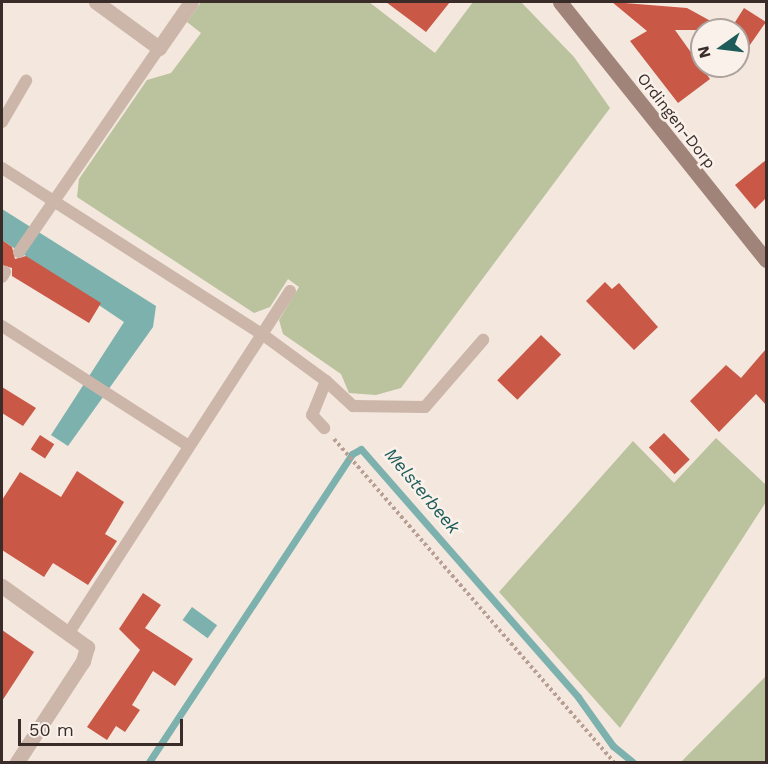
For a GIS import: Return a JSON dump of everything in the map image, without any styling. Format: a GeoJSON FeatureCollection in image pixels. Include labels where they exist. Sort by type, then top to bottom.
{"type":"FeatureCollection","features":[{"type":"Feature","properties":{"kind":"main road","name":"Ordingen-Dorp"},"geometry":{"type":"LineString","coordinates":[[561,2],[766,260]]}},
{"type":"Feature","properties":{"kind":"street"},"geometry":{"type":"LineString","coordinates":[[96,2],[159,48],[191,2]]}},
{"type":"Feature","properties":{"kind":"street"},"geometry":{"type":"LineString","coordinates":[[2,586],[70,631],[87,647],[83,661],[17,762]]}},
{"type":"Feature","properties":{"kind":"lane"},"geometry":{"type":"LineString","coordinates":[[19,252],[159,48]]}},
{"type":"Feature","properties":{"kind":"lane"},"geometry":{"type":"LineString","coordinates":[[2,122],[26,81]]}},
{"type":"Feature","properties":{"kind":"lane"},"geometry":{"type":"LineString","coordinates":[[2,168],[54,199],[262,334],[326,381],[353,406],[425,407],[483,340]]}},
{"type":"Feature","properties":{"kind":"lane"},"geometry":{"type":"LineString","coordinates":[[70,631],[290,291]]}},
{"type":"Feature","properties":{"kind":"lane"},"geometry":{"type":"LineString","coordinates":[[2,326],[189,446]]}},
{"type":"Feature","properties":{"kind":"lane"},"geometry":{"type":"LineString","coordinates":[[324,428],[312,416],[326,381]]}},
{"type":"Feature","properties":{"kind":"path"},"geometry":{"type":"LineString","coordinates":[[342,448],[357,462],[614,762]]}},
{"type":"Feature","properties":{"kind":"green space"},"geometry":{"type":"Polygon","coordinates":[[[201,2],[369,2],[435,53],[473,2],[521,2],[574,57],[610,108],[401,388],[376,395],[349,393],[341,374],[283,334],[279,320],[299,287],[288,279],[270,307],[254,313],[77,197],[79,179],[147,80],[171,73],[201,33],[187,22],[201,2]]]}},
{"type":"Feature","properties":{"kind":"green space"},"geometry":{"type":"Polygon","coordinates":[[[716,438],[766,485],[766,502],[620,728],[499,592],[633,441],[674,483],[716,438]]]}},
{"type":"Feature","properties":{"kind":"green space"},"geometry":{"type":"Polygon","coordinates":[[[766,676],[766,762],[681,762],[766,676]]]}},
{"type":"Feature","properties":{"kind":"water"},"geometry":{"type":"Polygon","coordinates":[[[2,209],[156,306],[153,327],[68,446],[51,435],[124,322],[2,240],[2,209]]]}},
{"type":"Feature","properties":{"kind":"water"},"geometry":{"type":"Polygon","coordinates":[[[192,607],[217,625],[208,638],[183,620],[192,607]]]}},
{"type":"Feature","properties":{"kind":"building"},"geometry":{"type":"Polygon","coordinates":[[[386,2],[450,2],[426,32],[386,2]]]}},
{"type":"Feature","properties":{"kind":"building"},"geometry":{"type":"Polygon","coordinates":[[[612,2],[687,8],[705,18],[690,18],[690,30],[675,30],[690,51],[690,78],[710,79],[678,103],[630,41],[647,31],[612,2]]]}},
{"type":"Feature","properties":{"kind":"building"},"geometry":{"type":"Polygon","coordinates":[[[744,8],[766,22],[750,45],[750,18],[738,18],[744,8]]]}},
{"type":"Feature","properties":{"kind":"building"},"geometry":{"type":"Polygon","coordinates":[[[766,160],[766,198],[755,209],[735,185],[766,160]]]}},
{"type":"Feature","properties":{"kind":"building"},"geometry":{"type":"Polygon","coordinates":[[[2,240],[12,247],[15,259],[26,256],[101,303],[89,323],[12,276],[12,268],[2,265],[2,240]]]}},
{"type":"Feature","properties":{"kind":"building"},"geometry":{"type":"Polygon","coordinates":[[[605,282],[612,289],[619,283],[658,327],[634,350],[586,301],[605,282]]]}},
{"type":"Feature","properties":{"kind":"building"},"geometry":{"type":"Polygon","coordinates":[[[541,335],[561,354],[517,400],[497,380],[541,335]]]}},
{"type":"Feature","properties":{"kind":"building"},"geometry":{"type":"Polygon","coordinates":[[[766,349],[766,405],[756,394],[719,432],[690,401],[726,365],[741,378],[766,349]]]}},
{"type":"Feature","properties":{"kind":"building"},"geometry":{"type":"Polygon","coordinates":[[[2,387],[36,408],[23,426],[2,413],[2,387]]]}},
{"type":"Feature","properties":{"kind":"building"},"geometry":{"type":"Polygon","coordinates":[[[664,433],[690,460],[675,474],[649,448],[664,433]]]}},
{"type":"Feature","properties":{"kind":"building"},"geometry":{"type":"Polygon","coordinates":[[[40,435],[54,444],[45,459],[31,449],[40,435]]]}},
{"type":"Feature","properties":{"kind":"building"},"geometry":{"type":"Polygon","coordinates":[[[77,471],[124,502],[105,534],[117,541],[88,585],[53,563],[44,577],[2,550],[2,500],[20,472],[61,497],[77,471]]]}},
{"type":"Feature","properties":{"kind":"building"},"geometry":{"type":"Polygon","coordinates":[[[143,593],[161,605],[145,628],[193,659],[175,686],[153,671],[132,705],[140,710],[125,732],[116,726],[107,740],[87,727],[140,650],[119,629],[143,593]]]}},
{"type":"Feature","properties":{"kind":"building"},"geometry":{"type":"Polygon","coordinates":[[[2,630],[34,652],[2,701],[2,630]]]}},
{"type":"Feature","properties":{"kind":"waterway","name":"Melsterbeek"},"geometry":{"type":"LineString","coordinates":[[149,762],[352,454],[361,449],[578,697],[613,746],[633,762]]}}]}
